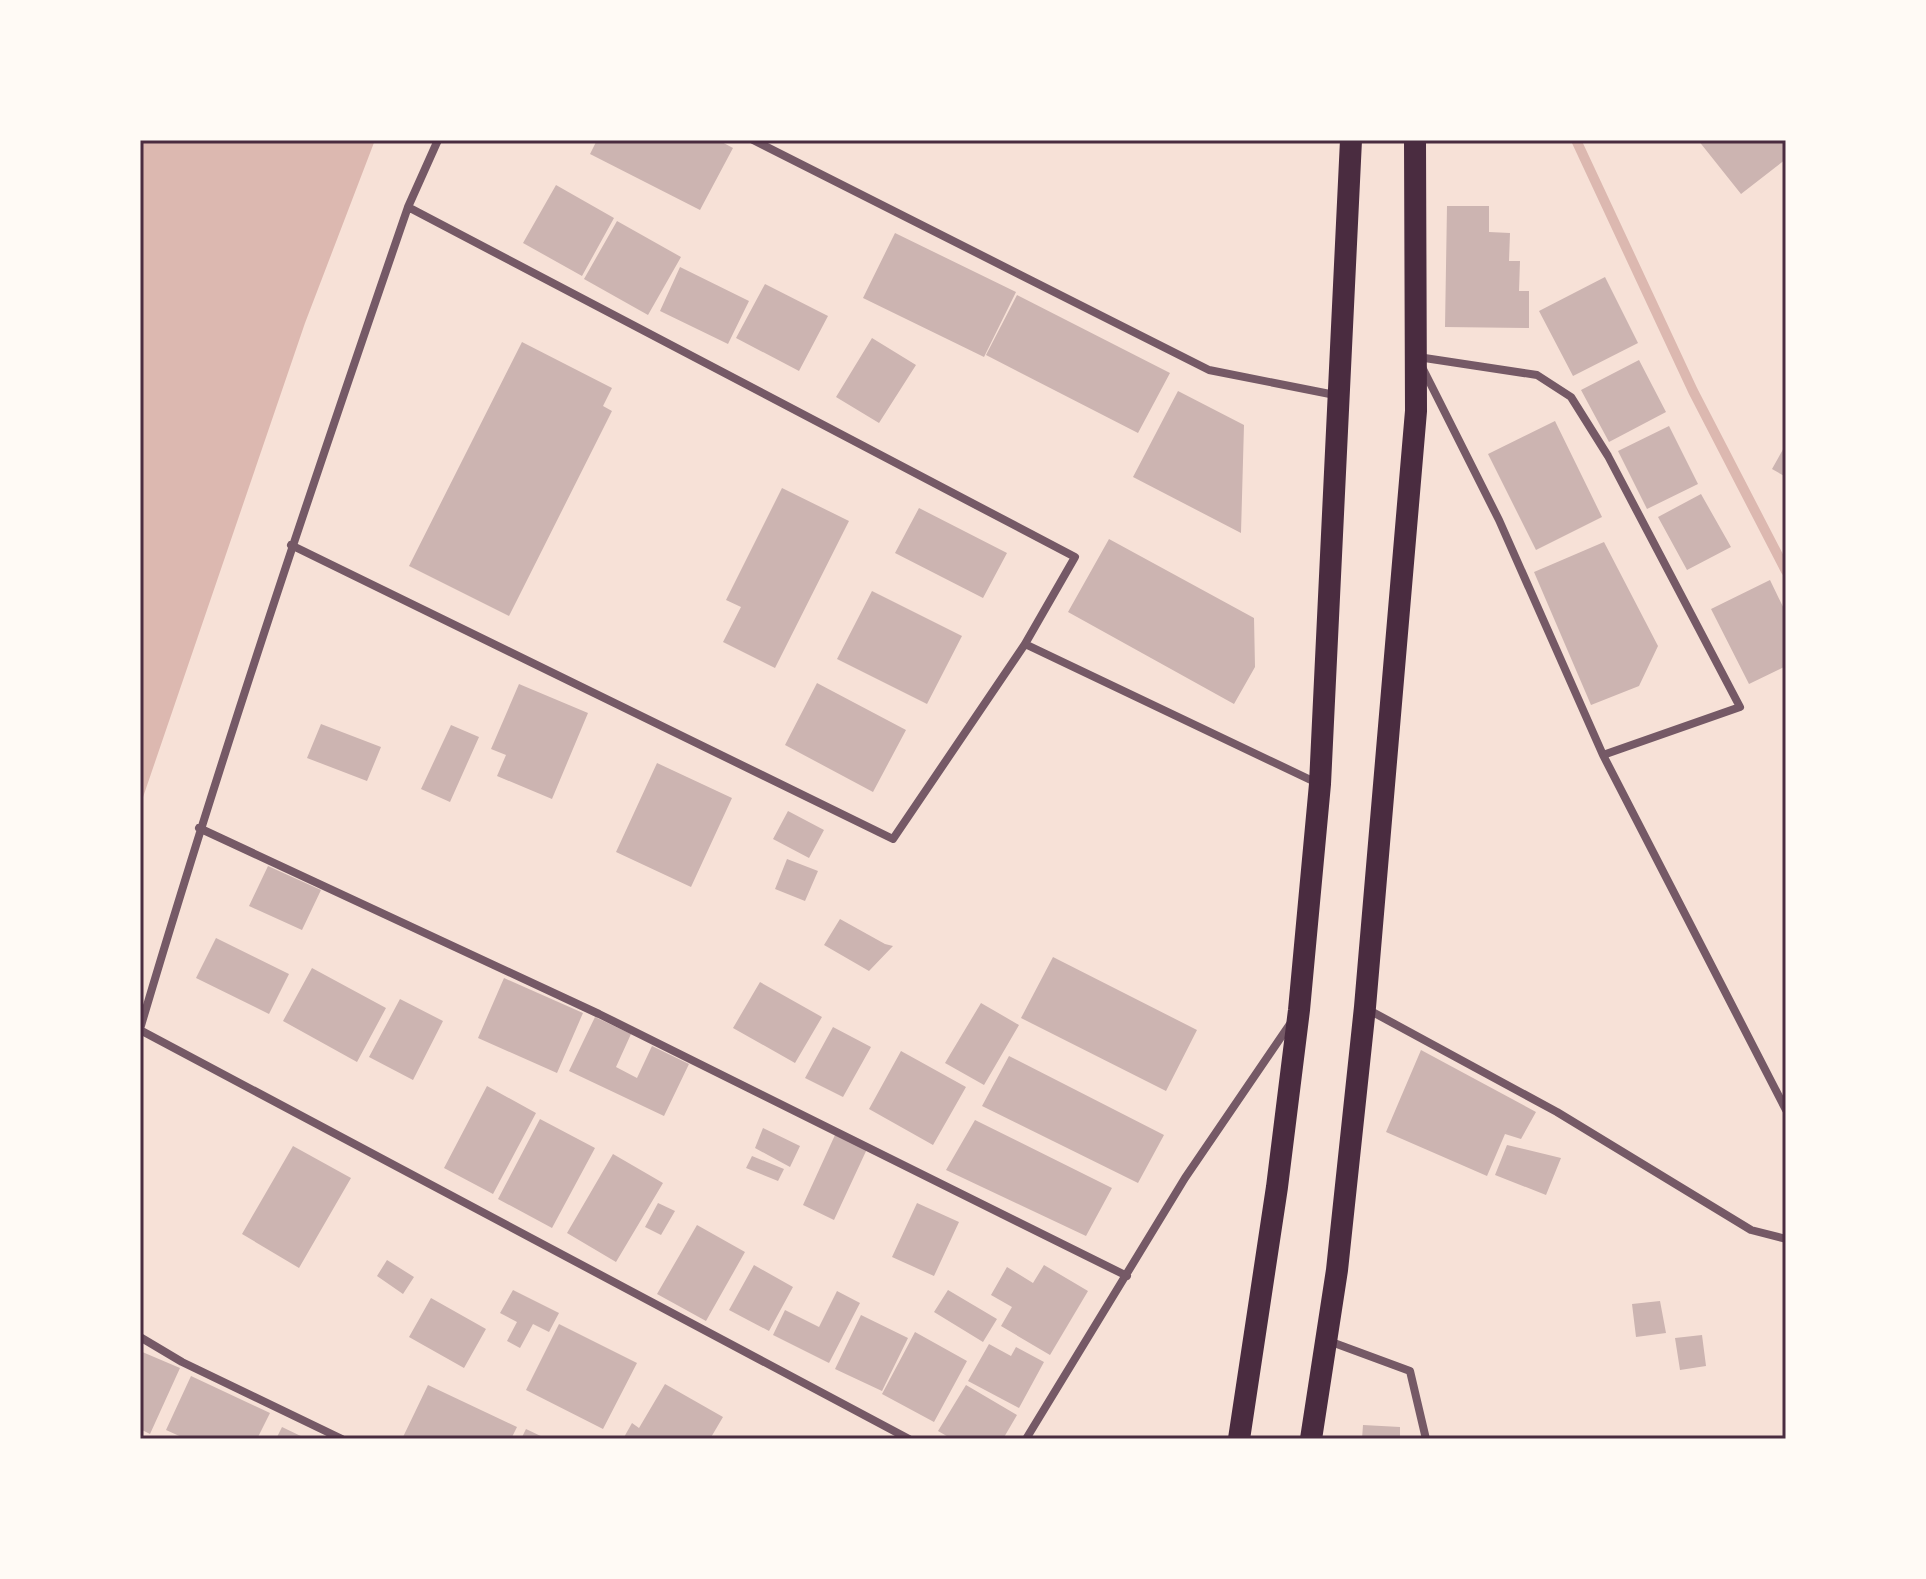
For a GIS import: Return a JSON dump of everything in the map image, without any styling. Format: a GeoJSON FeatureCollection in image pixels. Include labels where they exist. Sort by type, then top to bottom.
{"type":"FeatureCollection","features":[{"type":"Feature","properties":{"kind":"highway"},"geometry":{"type":"LineString","coordinates":[[1239,1439],[1277,1187],[1299,1010],[1320,784],[1351,140]]}},
{"type":"Feature","properties":{"kind":"highway"},"geometry":{"type":"LineString","coordinates":[[1311,1439],[1337,1270],[1365,1007],[1416,411],[1415,140]]}},
{"type":"Feature","properties":{"kind":"street"},"geometry":{"type":"LineString","coordinates":[[438,140],[408,207],[291,545],[199,828],[140,1029],[909,1439]]}},
{"type":"Feature","properties":{"kind":"street"},"geometry":{"type":"LineString","coordinates":[[753,140],[1209,370],[1338,396]]}},
{"type":"Feature","properties":{"kind":"street"},"geometry":{"type":"LineString","coordinates":[[291,545],[893,839],[1025,644],[1075,557],[408,207]]}},
{"type":"Feature","properties":{"kind":"street"},"geometry":{"type":"LineString","coordinates":[[1417,356],[1537,375],[1571,397],[1608,456],[1740,707],[1603,755]]}},
{"type":"Feature","properties":{"kind":"street"},"geometry":{"type":"LineString","coordinates":[[1417,356],[1499,520],[1603,755],[1786,1110]]}},
{"type":"Feature","properties":{"kind":"street"},"geometry":{"type":"LineString","coordinates":[[1025,644],[1320,784]]}},
{"type":"Feature","properties":{"kind":"street"},"geometry":{"type":"LineString","coordinates":[[199,828],[599,1014],[1127,1276]]}},
{"type":"Feature","properties":{"kind":"street"},"geometry":{"type":"LineString","coordinates":[[1365,1007],[1557,1112],[1751,1230],[1786,1239]]}},
{"type":"Feature","properties":{"kind":"street"},"geometry":{"type":"LineString","coordinates":[[1026,1439],[1185,1178],[1299,1010]]}},
{"type":"Feature","properties":{"kind":"street"},"geometry":{"type":"LineString","coordinates":[[140,1337],[182,1362],[342,1439]]}},
{"type":"Feature","properties":{"kind":"street"},"geometry":{"type":"LineString","coordinates":[[1326,1340],[1410,1371],[1426,1439]]}},
{"type":"Feature","properties":{"kind":"shaded area"},"geometry":{"type":"Polygon","coordinates":[[[140,140],[375,140],[305,323],[140,806],[140,140]]]}},
{"type":"Feature","properties":{"kind":"building"},"geometry":{"type":"Polygon","coordinates":[[[597,140],[718,140],[733,148],[700,210],[590,154],[597,140]]]}},
{"type":"Feature","properties":{"kind":"building"},"geometry":{"type":"Polygon","coordinates":[[[1698,140],[1786,140],[1786,159],[1741,194],[1698,140]]]}},
{"type":"Feature","properties":{"kind":"building"},"geometry":{"type":"Polygon","coordinates":[[[556,185],[614,218],[582,276],[523,243],[556,185]]]}},
{"type":"Feature","properties":{"kind":"building"},"geometry":{"type":"Polygon","coordinates":[[[1447,206],[1489,206],[1489,232],[1510,233],[1509,261],[1520,261],[1519,291],[1529,291],[1529,328],[1445,327],[1447,206]]]}},
{"type":"Feature","properties":{"kind":"building"},"geometry":{"type":"Polygon","coordinates":[[[617,221],[681,257],[648,315],[584,279],[617,221]]]}},
{"type":"Feature","properties":{"kind":"building"},"geometry":{"type":"Polygon","coordinates":[[[895,233],[1016,292],[984,357],[863,298],[895,233]]]}},
{"type":"Feature","properties":{"kind":"building"},"geometry":{"type":"Polygon","coordinates":[[[680,267],[749,301],[728,344],[660,311],[680,267]]]}},
{"type":"Feature","properties":{"kind":"building"},"geometry":{"type":"Polygon","coordinates":[[[1605,277],[1638,343],[1573,376],[1539,311],[1605,277]]]}},
{"type":"Feature","properties":{"kind":"building"},"geometry":{"type":"Polygon","coordinates":[[[765,284],[828,316],[799,371],[736,338],[765,284]]]}},
{"type":"Feature","properties":{"kind":"building"},"geometry":{"type":"Polygon","coordinates":[[[1017,295],[1170,373],[1138,433],[986,355],[1017,295]]]}},
{"type":"Feature","properties":{"kind":"building"},"geometry":{"type":"Polygon","coordinates":[[[872,338],[916,365],[879,423],[836,397],[872,338]]]}},
{"type":"Feature","properties":{"kind":"building"},"geometry":{"type":"Polygon","coordinates":[[[522,342],[612,388],[603,406],[612,411],[509,616],[409,566],[522,342]]]}},
{"type":"Feature","properties":{"kind":"building"},"geometry":{"type":"Polygon","coordinates":[[[1639,360],[1666,412],[1609,442],[1581,390],[1639,360]]]}},
{"type":"Feature","properties":{"kind":"building"},"geometry":{"type":"Polygon","coordinates":[[[1178,391],[1244,425],[1241,533],[1133,477],[1178,391]]]}},
{"type":"Feature","properties":{"kind":"building"},"geometry":{"type":"Polygon","coordinates":[[[1555,421],[1602,517],[1536,550],[1488,454],[1555,421]]]}},
{"type":"Feature","properties":{"kind":"building"},"geometry":{"type":"Polygon","coordinates":[[[1669,426],[1698,484],[1647,509],[1618,451],[1669,426]]]}},
{"type":"Feature","properties":{"kind":"building"},"geometry":{"type":"Polygon","coordinates":[[[1786,444],[1786,477],[1772,469],[1786,444]]]}},
{"type":"Feature","properties":{"kind":"building"},"geometry":{"type":"Polygon","coordinates":[[[782,488],[849,521],[775,668],[723,642],[741,607],[726,600],[782,488]]]}},
{"type":"Feature","properties":{"kind":"building"},"geometry":{"type":"Polygon","coordinates":[[[1701,494],[1731,547],[1687,570],[1658,517],[1701,494]]]}},
{"type":"Feature","properties":{"kind":"building"},"geometry":{"type":"Polygon","coordinates":[[[919,508],[1007,553],[983,598],[895,553],[919,508]]]}},
{"type":"Feature","properties":{"kind":"building"},"geometry":{"type":"Polygon","coordinates":[[[1109,539],[1254,618],[1255,667],[1234,704],[1068,612],[1109,539]]]}},
{"type":"Feature","properties":{"kind":"building"},"geometry":{"type":"Polygon","coordinates":[[[1604,542],[1658,646],[1639,686],[1591,705],[1534,572],[1604,542]]]}},
{"type":"Feature","properties":{"kind":"building"},"geometry":{"type":"Polygon","coordinates":[[[1770,580],[1786,613],[1786,666],[1749,684],[1711,609],[1770,580]]]}},
{"type":"Feature","properties":{"kind":"building"},"geometry":{"type":"Polygon","coordinates":[[[872,591],[962,636],[927,704],[837,659],[872,591]]]}},
{"type":"Feature","properties":{"kind":"building"},"geometry":{"type":"Polygon","coordinates":[[[817,683],[906,730],[873,792],[785,745],[817,683]]]}},
{"type":"Feature","properties":{"kind":"building"},"geometry":{"type":"Polygon","coordinates":[[[519,684],[588,713],[552,799],[497,776],[506,755],[491,749],[519,684]]]}},
{"type":"Feature","properties":{"kind":"building"},"geometry":{"type":"Polygon","coordinates":[[[321,724],[381,747],[367,781],[307,758],[321,724]]]}},
{"type":"Feature","properties":{"kind":"building"},"geometry":{"type":"Polygon","coordinates":[[[451,725],[479,737],[450,802],[421,789],[451,725]]]}},
{"type":"Feature","properties":{"kind":"building"},"geometry":{"type":"Polygon","coordinates":[[[657,763],[732,798],[691,887],[616,852],[657,763]]]}},
{"type":"Feature","properties":{"kind":"building"},"geometry":{"type":"Polygon","coordinates":[[[788,811],[824,830],[809,858],[773,839],[788,811]]]}},
{"type":"Feature","properties":{"kind":"building"},"geometry":{"type":"Polygon","coordinates":[[[787,859],[818,871],[805,901],[775,889],[787,859]]]}},
{"type":"Feature","properties":{"kind":"building"},"geometry":{"type":"Polygon","coordinates":[[[268,866],[321,890],[302,930],[249,906],[268,866]]]}},
{"type":"Feature","properties":{"kind":"building"},"geometry":{"type":"Polygon","coordinates":[[[840,919],[893,946],[869,971],[824,945],[840,919]]]}},
{"type":"Feature","properties":{"kind":"building"},"geometry":{"type":"Polygon","coordinates":[[[216,938],[289,974],[269,1014],[196,978],[216,938]]]}},
{"type":"Feature","properties":{"kind":"building"},"geometry":{"type":"Polygon","coordinates":[[[1053,957],[1197,1030],[1166,1091],[1021,1018],[1053,957]]]}},
{"type":"Feature","properties":{"kind":"building"},"geometry":{"type":"Polygon","coordinates":[[[312,968],[386,1008],[357,1062],[283,1021],[312,968]]]}},
{"type":"Feature","properties":{"kind":"building"},"geometry":{"type":"Polygon","coordinates":[[[504,978],[583,1013],[557,1073],[478,1038],[504,978]]]}},
{"type":"Feature","properties":{"kind":"building"},"geometry":{"type":"Polygon","coordinates":[[[760,982],[822,1017],[795,1063],[733,1028],[760,982]]]}},
{"type":"Feature","properties":{"kind":"building"},"geometry":{"type":"Polygon","coordinates":[[[400,999],[443,1021],[413,1080],[369,1057],[400,999]]]}},
{"type":"Feature","properties":{"kind":"building"},"geometry":{"type":"Polygon","coordinates":[[[981,1003],[1019,1025],[984,1085],[945,1063],[981,1003]]]}},
{"type":"Feature","properties":{"kind":"building"},"geometry":{"type":"Polygon","coordinates":[[[595,1017],[631,1034],[616,1067],[637,1078],[652,1046],[689,1064],[664,1116],[569,1071],[595,1017]]]}},
{"type":"Feature","properties":{"kind":"building"},"geometry":{"type":"Polygon","coordinates":[[[833,1027],[871,1047],[843,1097],[805,1078],[833,1027]]]}},
{"type":"Feature","properties":{"kind":"building"},"geometry":{"type":"Polygon","coordinates":[[[1421,1050],[1536,1112],[1521,1139],[1505,1134],[1487,1176],[1386,1132],[1421,1050]]]}},
{"type":"Feature","properties":{"kind":"building"},"geometry":{"type":"Polygon","coordinates":[[[901,1051],[966,1087],[933,1145],[869,1109],[901,1051]]]}},
{"type":"Feature","properties":{"kind":"building"},"geometry":{"type":"Polygon","coordinates":[[[1009,1056],[1164,1135],[1138,1183],[982,1106],[1009,1056]]]}},
{"type":"Feature","properties":{"kind":"building"},"geometry":{"type":"Polygon","coordinates":[[[487,1086],[536,1113],[493,1194],[444,1168],[487,1086]]]}},
{"type":"Feature","properties":{"kind":"building"},"geometry":{"type":"Polygon","coordinates":[[[540,1119],[595,1148],[552,1228],[498,1199],[540,1119]]]}},
{"type":"Feature","properties":{"kind":"building"},"geometry":{"type":"Polygon","coordinates":[[[975,1120],[1112,1188],[1086,1236],[946,1170],[975,1120]]]}},
{"type":"Feature","properties":{"kind":"building"},"geometry":{"type":"Polygon","coordinates":[[[763,1128],[800,1146],[790,1167],[755,1148],[763,1128]]]}},
{"type":"Feature","properties":{"kind":"building"},"geometry":{"type":"Polygon","coordinates":[[[835,1135],[867,1149],[834,1220],[803,1205],[835,1135]]]}},
{"type":"Feature","properties":{"kind":"building"},"geometry":{"type":"Polygon","coordinates":[[[1507,1145],[1561,1158],[1546,1195],[1495,1175],[1507,1145]]]}},
{"type":"Feature","properties":{"kind":"building"},"geometry":{"type":"Polygon","coordinates":[[[293,1146],[351,1178],[299,1268],[242,1234],[293,1146]]]}},
{"type":"Feature","properties":{"kind":"building"},"geometry":{"type":"Polygon","coordinates":[[[613,1154],[663,1183],[616,1262],[567,1233],[613,1154]]]}},
{"type":"Feature","properties":{"kind":"building"},"geometry":{"type":"Polygon","coordinates":[[[752,1156],[784,1169],[778,1181],[746,1168],[752,1156]]]}},
{"type":"Feature","properties":{"kind":"building"},"geometry":{"type":"Polygon","coordinates":[[[658,1203],[675,1211],[661,1235],[645,1227],[658,1203]]]}},
{"type":"Feature","properties":{"kind":"building"},"geometry":{"type":"Polygon","coordinates":[[[917,1203],[959,1222],[934,1276],[892,1257],[917,1203]]]}},
{"type":"Feature","properties":{"kind":"building"},"geometry":{"type":"Polygon","coordinates":[[[697,1225],[745,1252],[706,1321],[657,1294],[697,1225]]]}},
{"type":"Feature","properties":{"kind":"building"},"geometry":{"type":"Polygon","coordinates":[[[387,1260],[414,1277],[403,1294],[377,1276],[387,1260]]]}},
{"type":"Feature","properties":{"kind":"building"},"geometry":{"type":"Polygon","coordinates":[[[754,1265],[793,1287],[769,1331],[729,1310],[754,1265]]]}},
{"type":"Feature","properties":{"kind":"building"},"geometry":{"type":"Polygon","coordinates":[[[1044,1265],[1088,1291],[1050,1355],[1001,1326],[1012,1307],[991,1295],[1007,1267],[1033,1283],[1044,1265]]]}},
{"type":"Feature","properties":{"kind":"building"},"geometry":{"type":"Polygon","coordinates":[[[513,1290],[559,1313],[549,1332],[533,1324],[520,1348],[507,1341],[517,1322],[500,1313],[513,1290]]]}},
{"type":"Feature","properties":{"kind":"building"},"geometry":{"type":"Polygon","coordinates":[[[948,1290],[997,1319],[983,1342],[934,1312],[948,1290]]]}},
{"type":"Feature","properties":{"kind":"building"},"geometry":{"type":"Polygon","coordinates":[[[837,1291],[860,1303],[829,1363],[773,1335],[785,1310],[819,1327],[837,1291]]]}},
{"type":"Feature","properties":{"kind":"building"},"geometry":{"type":"Polygon","coordinates":[[[431,1298],[486,1329],[464,1368],[409,1337],[431,1298]]]}},
{"type":"Feature","properties":{"kind":"building"},"geometry":{"type":"Polygon","coordinates":[[[1660,1301],[1666,1333],[1636,1337],[1632,1304],[1660,1301]]]}},
{"type":"Feature","properties":{"kind":"building"},"geometry":{"type":"Polygon","coordinates":[[[861,1315],[908,1338],[882,1391],[835,1369],[861,1315]]]}},
{"type":"Feature","properties":{"kind":"building"},"geometry":{"type":"Polygon","coordinates":[[[559,1324],[637,1363],[603,1429],[526,1390],[559,1324]]]}},
{"type":"Feature","properties":{"kind":"building"},"geometry":{"type":"Polygon","coordinates":[[[915,1332],[967,1361],[934,1422],[882,1394],[915,1332]]]}},
{"type":"Feature","properties":{"kind":"building"},"geometry":{"type":"Polygon","coordinates":[[[1702,1335],[1706,1366],[1680,1370],[1675,1338],[1702,1335]]]}},
{"type":"Feature","properties":{"kind":"building"},"geometry":{"type":"Polygon","coordinates":[[[989,1344],[1011,1356],[1016,1347],[1044,1362],[1019,1408],[968,1381],[989,1344]]]}},
{"type":"Feature","properties":{"kind":"building"},"geometry":{"type":"Polygon","coordinates":[[[140,1351],[180,1368],[150,1434],[140,1429],[140,1351]]]}},
{"type":"Feature","properties":{"kind":"building"},"geometry":{"type":"Polygon","coordinates":[[[191,1376],[270,1413],[257,1439],[186,1439],[166,1430],[191,1376]]]}},
{"type":"Feature","properties":{"kind":"building"},"geometry":{"type":"Polygon","coordinates":[[[665,1384],[723,1417],[710,1439],[623,1439],[632,1423],[639,1428],[665,1384]]]}},
{"type":"Feature","properties":{"kind":"building"},"geometry":{"type":"Polygon","coordinates":[[[428,1385],[517,1427],[511,1439],[403,1437],[428,1385]]]}},
{"type":"Feature","properties":{"kind":"building"},"geometry":{"type":"Polygon","coordinates":[[[966,1385],[1017,1415],[1003,1439],[952,1439],[938,1431],[966,1385]]]}},
{"type":"Feature","properties":{"kind":"building"},"geometry":{"type":"Polygon","coordinates":[[[1363,1425],[1400,1427],[1400,1439],[1362,1439],[1363,1425]]]}},
{"type":"Feature","properties":{"kind":"building"},"geometry":{"type":"Polygon","coordinates":[[[282,1427],[307,1439],[276,1439],[282,1427]]]}},
{"type":"Feature","properties":{"kind":"building"},"geometry":{"type":"Polygon","coordinates":[[[526,1429],[547,1439],[521,1439],[526,1429]]]}},
{"type":"Feature","properties":{"kind":"waterway"},"geometry":{"type":"LineString","coordinates":[[1576,140],[1693,391],[1786,571]]}}]}
